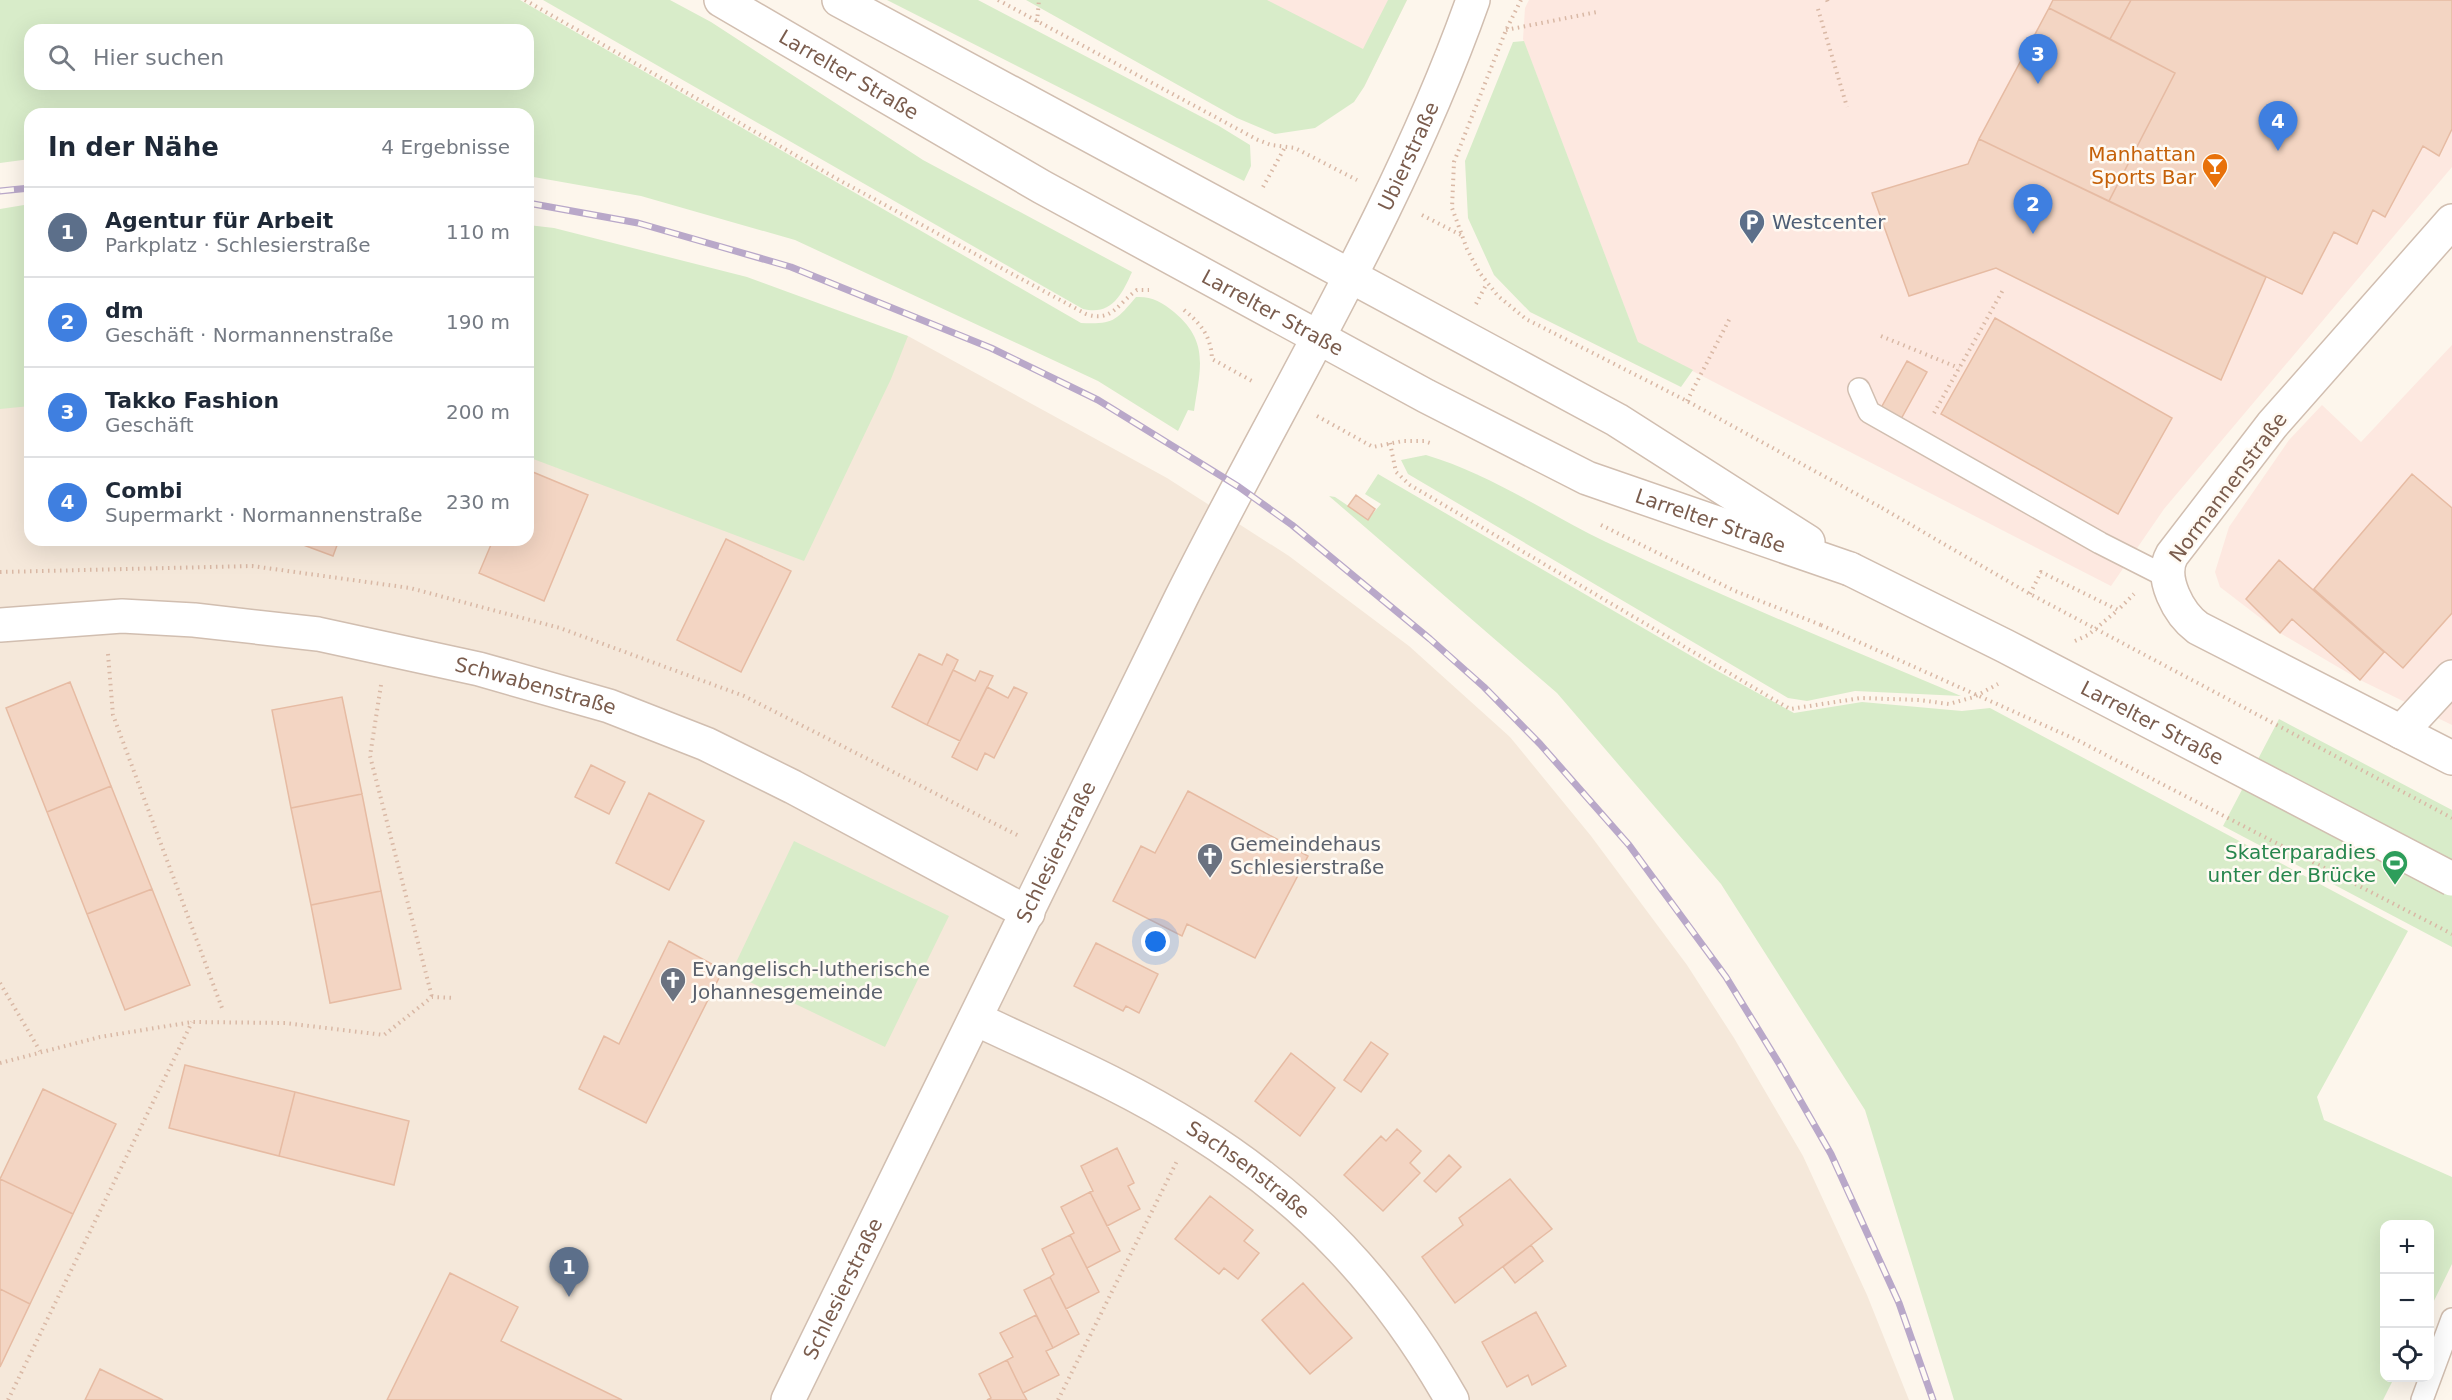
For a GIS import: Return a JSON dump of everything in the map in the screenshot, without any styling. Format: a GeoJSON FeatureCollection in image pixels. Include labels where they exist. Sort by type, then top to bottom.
{"type":"FeatureCollection","features":[{"type":"Feature","properties":{"kind":"street","name":"Larrelter Straße"},"geometry":{"type":"LineString","coordinates":[[722,0],[1042,188],[1426,396],[1587,478],[1850,569]]}},
{"type":"Feature","properties":{"kind":"street","name":"Larrelter Straße"},"geometry":{"type":"LineString","coordinates":[[839,0],[1617,420],[1850,569],[2005,646],[2452,879]]}},
{"type":"Feature","properties":{"kind":"street","name":"Ubierstraße"},"geometry":{"type":"LineString","coordinates":[[1334,306],[1406,162],[1459,39],[1473,0]]}},
{"type":"Feature","properties":{"kind":"street","name":"Normannenstraße"},"geometry":{"type":"LineString","coordinates":[[2452,221],[2272,425],[2172,555],[2168,567],[2173,595],[2188,621],[2198,628],[2452,758]]}},
{"type":"Feature","properties":{"kind":"street","name":"Schlesierstraße"},"geometry":{"type":"LineString","coordinates":[[788,1400],[1182,596],[1334,306]]}},
{"type":"Feature","properties":{"kind":"street","name":"Schwabenstraße"},"geometry":{"type":"LineString","coordinates":[[0,625],[122,616],[205,621],[318,634],[479,669],[609,706],[706,744],[793,787],[1028,913]]}},
{"type":"Feature","properties":{"kind":"street"},"geometry":{"type":"LineString","coordinates":[[2401,732],[2452,677]]}},
{"type":"Feature","properties":{"kind":"street","name":"Sachsenstraße"},"geometry":{"type":"LineString","coordinates":[[976,1019],[1134,1095],[1194,1129],[1246,1163],[1287,1196],[1346,1251],[1403,1322],[1452,1400]]}},
{"type":"Feature","properties":{"kind":"lane"},"geometry":{"type":"LineString","coordinates":[[1859,389],[1869,412],[2100,543],[2169,578]]}},
{"type":"Feature","properties":{"kind":"lane"},"geometry":{"type":"LineString","coordinates":[[2422,1400],[2452,1318]]}},
{"type":"Feature","properties":{"kind":"path"},"geometry":{"type":"LineString","coordinates":[[525,0],[839,180],[1086,314],[1096,318],[1107,316],[1137,290],[1149,290],[1158,294]]}},
{"type":"Feature","properties":{"kind":"path"},"geometry":{"type":"LineString","coordinates":[[998,0],[1258,140],[1271,145],[1295,148]]}},
{"type":"Feature","properties":{"kind":"path"},"geometry":{"type":"LineString","coordinates":[[1037,22],[1039,0]]}},
{"type":"Feature","properties":{"kind":"path"},"geometry":{"type":"LineString","coordinates":[[1521,0],[1506,30],[1454,162],[1452,208],[1472,261],[1498,296],[1526,319],[1687,401],[1882,508],[2030,594],[2452,818]]}},
{"type":"Feature","properties":{"kind":"path"},"geometry":{"type":"LineString","coordinates":[[1827,0],[1829,5]]}},
{"type":"Feature","properties":{"kind":"path"},"geometry":{"type":"LineString","coordinates":[[1818,9],[1848,107]]}},
{"type":"Feature","properties":{"kind":"path"},"geometry":{"type":"LineString","coordinates":[[1459,39],[1597,12]]}},
{"type":"Feature","properties":{"kind":"path"},"geometry":{"type":"LineString","coordinates":[[1919,439],[2003,290]]}},
{"type":"Feature","properties":{"kind":"path"},"geometry":{"type":"LineString","coordinates":[[1176,304],[1202,325],[1208,336],[1212,360]]}},
{"type":"Feature","properties":{"kind":"path"},"geometry":{"type":"LineString","coordinates":[[1687,401],[1730,318]]}},
{"type":"Feature","properties":{"kind":"path"},"geometry":{"type":"LineString","coordinates":[[1881,336],[1959,368]]}},
{"type":"Feature","properties":{"kind":"path"},"geometry":{"type":"LineString","coordinates":[[1373,447],[1390,443],[1424,441],[1442,447]]}},
{"type":"Feature","properties":{"kind":"path"},"geometry":{"type":"LineString","coordinates":[[1390,443],[1396,472],[1410,485],[1790,709],[1862,698],[1919,700],[1949,704],[1974,697],[2005,680]]}},
{"type":"Feature","properties":{"kind":"path"},"geometry":{"type":"LineString","coordinates":[[1598,524],[1736,591],[1821,625],[2077,740],[2452,934]]}},
{"type":"Feature","properties":{"kind":"path"},"geometry":{"type":"LineString","coordinates":[[2030,594],[2041,572],[2094,600]]}},
{"type":"Feature","properties":{"kind":"path"},"geometry":{"type":"LineString","coordinates":[[2067,646],[2088,634],[2118,610]]}},
{"type":"Feature","properties":{"kind":"path"},"geometry":{"type":"LineString","coordinates":[[105,618],[113,715],[222,1008]]}},
{"type":"Feature","properties":{"kind":"path"},"geometry":{"type":"LineString","coordinates":[[386,648],[370,756],[432,997]]}},
{"type":"Feature","properties":{"kind":"path"},"geometry":{"type":"LineString","coordinates":[[0,983],[40,1051]]}},
{"type":"Feature","properties":{"kind":"path"},"geometry":{"type":"LineString","coordinates":[[0,1063],[100,1037],[192,1022],[285,1023],[384,1035],[432,997],[455,998]]}},
{"type":"Feature","properties":{"kind":"path"},"geometry":{"type":"LineString","coordinates":[[8,1400],[192,1022]]}},
{"type":"Feature","properties":{"kind":"path"},"geometry":{"type":"LineString","coordinates":[[1058,1400],[1194,1129]]}},
{"type":"Feature","properties":{"kind":"shaded area"},"geometry":{"type":"Polygon","coordinates":[[[1164,0],[1407,0],[1364,87],[1164,0]]]}},
{"type":"Feature","properties":{"kind":"shaded area"},"geometry":{"type":"Polygon","coordinates":[[[1529,0],[2452,0],[2452,167],[2164,509],[2111,586],[1638,343],[1523,39],[1525,8],[1529,0]]]}},
{"type":"Feature","properties":{"kind":"shaded area"},"geometry":{"type":"Polygon","coordinates":[[[24,256],[24,546],[534,546],[534,273],[908,336],[1167,478],[1289,556],[1409,646],[1510,737],[1591,836],[1687,965],[1734,1038],[1803,1156],[1867,1295],[1909,1400],[0,1400],[0,260],[24,256]]]}},
{"type":"Feature","properties":{"kind":"shaded area"},"geometry":{"type":"Polygon","coordinates":[[[2452,345],[2452,725],[2360,680],[2280,633],[2220,587],[2215,572],[2229,527],[2289,440],[2322,405],[2361,442],[2452,345]]]}},
{"type":"Feature","properties":{"kind":"green space"},"geometry":{"type":"Polygon","coordinates":[[[0,0],[520,0],[1081,323],[1113,320],[1136,297],[1156,300],[1165,305],[1185,323],[1198,345],[1200,369],[1194,411],[1188,410],[1178,431],[1098,381],[795,240],[641,196],[534,177],[534,108],[24,108],[24,160],[0,163],[0,0]]]}},
{"type":"Feature","properties":{"kind":"green space"},"geometry":{"type":"Polygon","coordinates":[[[543,0],[670,0],[711,22],[923,160],[1132,272],[1120,295],[1109,306],[1093,310],[1083,309],[543,0]]]}},
{"type":"Feature","properties":{"kind":"green space"},"geometry":{"type":"Polygon","coordinates":[[[887,0],[978,0],[1219,126],[1250,145],[1251,166],[1244,181],[887,0]]]}},
{"type":"Feature","properties":{"kind":"green space"},"geometry":{"type":"Polygon","coordinates":[[[1026,0],[1267,0],[1363,49],[1388,0],[1407,0],[1364,87],[1354,102],[1315,128],[1275,134],[1237,118],[1026,0]]]}},
{"type":"Feature","properties":{"kind":"green space"},"geometry":{"type":"Polygon","coordinates":[[[1524,41],[1638,342],[1693,370],[1681,387],[1530,312],[1494,275],[1468,218],[1465,161],[1513,42],[1524,41]]]}},
{"type":"Feature","properties":{"kind":"green space"},"geometry":{"type":"Polygon","coordinates":[[[24,205],[24,407],[0,409],[0,209],[24,205]]]}},
{"type":"Feature","properties":{"kind":"green space"},"geometry":{"type":"Polygon","coordinates":[[[534,226],[554,228],[747,277],[908,336],[891,379],[804,561],[534,459],[534,226]]]}},
{"type":"Feature","properties":{"kind":"green space"},"geometry":{"type":"Polygon","coordinates":[[[1426,455],[1495,483],[1584,531],[1650,562],[1961,696],[1855,691],[1807,701],[1788,698],[1408,474],[1401,460],[1426,455]]]}},
{"type":"Feature","properties":{"kind":"green space"},"geometry":{"type":"Polygon","coordinates":[[[1378,474],[1712,668],[1794,713],[1862,702],[1962,711],[1990,708],[2408,931],[2317,1097],[2324,1120],[2452,1177],[2452,1264],[2434,1301],[2434,1220],[2380,1220],[2380,1382],[2392,1382],[2383,1400],[1954,1400],[1865,1110],[1721,884],[1557,693],[1329,496],[1335,497],[1368,519],[1381,504],[1365,494],[1378,474]]]}},
{"type":"Feature","properties":{"kind":"green space","name":"Skaterparadies unter der Brücke"},"geometry":{"type":"Polygon","coordinates":[[[2279,719],[2452,810],[2452,947],[2223,826],[2279,719]]]}},
{"type":"Feature","properties":{"kind":"green space"},"geometry":{"type":"Polygon","coordinates":[[[794,841],[949,916],[885,1047],[731,973],[794,841]]]}},
{"type":"Feature","properties":{"kind":"building"},"geometry":{"type":"Polygon","coordinates":[[[2053,0],[2131,0],[2110,39],[2049,8],[2053,0]]]}},
{"type":"Feature","properties":{"kind":"building"},"geometry":{"type":"Polygon","coordinates":[[[2131,0],[2452,0],[2452,129],[2439,156],[2423,146],[2385,217],[2373,210],[2357,244],[2334,232],[2302,294],[2109,201],[2175,73],[2110,39],[2131,0]]]}},
{"type":"Feature","properties":{"kind":"building"},"geometry":{"type":"Polygon","coordinates":[[[2049,8],[2175,73],[2109,201],[1979,139],[2049,8]]]}},
{"type":"Feature","properties":{"kind":"building"},"geometry":{"type":"Polygon","coordinates":[[[1979,139],[2266,277],[2221,380],[1996,268],[1909,296],[1872,193],[1968,164],[1979,139]]]}},
{"type":"Feature","properties":{"kind":"building"},"geometry":{"type":"Polygon","coordinates":[[[1995,318],[2172,418],[2118,514],[1941,414],[1995,318]]]}},
{"type":"Feature","properties":{"kind":"building"},"geometry":{"type":"Polygon","coordinates":[[[1907,361],[1927,372],[1901,419],[1881,408],[1907,361]]]}},
{"type":"Feature","properties":{"kind":"building"},"geometry":{"type":"Polygon","coordinates":[[[534,472],[588,495],[544,601],[479,573],[490,546],[534,546],[534,472]]]}},
{"type":"Feature","properties":{"kind":"building"},"geometry":{"type":"Polygon","coordinates":[[[2412,474],[2452,508],[2452,613],[2403,668],[2314,589],[2412,474]]]}},
{"type":"Feature","properties":{"kind":"building"},"geometry":{"type":"Polygon","coordinates":[[[1356,495],[1375,509],[1368,520],[1348,506],[1356,495]]]}},
{"type":"Feature","properties":{"kind":"building"},"geometry":{"type":"Polygon","coordinates":[[[726,539],[791,571],[741,672],[677,640],[726,539]]]}},
{"type":"Feature","properties":{"kind":"building"},"geometry":{"type":"Polygon","coordinates":[[[306,546],[337,546],[333,556],[306,546]]]}},
{"type":"Feature","properties":{"kind":"building"},"geometry":{"type":"Polygon","coordinates":[[[2279,560],[2384,652],[2360,680],[2292,619],[2280,633],[2246,599],[2279,560]]]}},
{"type":"Feature","properties":{"kind":"building"},"geometry":{"type":"Polygon","coordinates":[[[919,654],[942,665],[947,654],[958,660],[927,725],[892,707],[919,654]]]}},
{"type":"Feature","properties":{"kind":"building"},"geometry":{"type":"Polygon","coordinates":[[[953,670],[975,681],[980,671],[993,676],[960,741],[927,725],[953,670]]]}},
{"type":"Feature","properties":{"kind":"building"},"geometry":{"type":"Polygon","coordinates":[[[70,682],[111,786],[47,812],[6,708],[70,682]]]}},
{"type":"Feature","properties":{"kind":"building"},"geometry":{"type":"Polygon","coordinates":[[[987,687],[1008,698],[1014,687],[1027,693],[994,758],[985,753],[977,770],[952,757],[987,687]]]}},
{"type":"Feature","properties":{"kind":"building"},"geometry":{"type":"Polygon","coordinates":[[[342,697],[362,794],[291,808],[272,710],[342,697]]]}},
{"type":"Feature","properties":{"kind":"building"},"geometry":{"type":"Polygon","coordinates":[[[591,765],[625,782],[609,814],[575,797],[591,765]]]}},
{"type":"Feature","properties":{"kind":"building"},"geometry":{"type":"Polygon","coordinates":[[[111,786],[152,889],[87,914],[47,812],[111,786]]]}},
{"type":"Feature","properties":{"kind":"building","name":"Gemeindehaus Schlesierstraße"},"geometry":{"type":"Polygon","coordinates":[[[1188,791],[1308,856],[1255,958],[1187,924],[1182,936],[1113,901],[1141,846],[1155,853],[1188,791]]]}},
{"type":"Feature","properties":{"kind":"building"},"geometry":{"type":"Polygon","coordinates":[[[649,793],[704,821],[669,890],[616,863],[649,793]]]}},
{"type":"Feature","properties":{"kind":"building"},"geometry":{"type":"Polygon","coordinates":[[[362,794],[381,891],[311,905],[291,808],[362,794]]]}},
{"type":"Feature","properties":{"kind":"building"},"geometry":{"type":"Polygon","coordinates":[[[152,889],[190,985],[125,1010],[87,914],[152,889]]]}},
{"type":"Feature","properties":{"kind":"building"},"geometry":{"type":"Polygon","coordinates":[[[381,891],[401,989],[330,1003],[311,905],[381,891]]]}},
{"type":"Feature","properties":{"kind":"building","name":"Evangelisch-lutherische Johannesgemeinde"},"geometry":{"type":"Polygon","coordinates":[[[669,941],[723,970],[646,1123],[579,1089],[604,1036],[619,1044],[669,941]]]}},
{"type":"Feature","properties":{"kind":"building"},"geometry":{"type":"Polygon","coordinates":[[[1096,943],[1158,974],[1139,1013],[1126,1006],[1123,1011],[1074,986],[1096,943]]]}},
{"type":"Feature","properties":{"kind":"building"},"geometry":{"type":"Polygon","coordinates":[[[1371,1042],[1388,1054],[1361,1092],[1344,1080],[1371,1042]]]}},
{"type":"Feature","properties":{"kind":"building"},"geometry":{"type":"Polygon","coordinates":[[[1291,1053],[1335,1088],[1300,1136],[1255,1101],[1291,1053]]]}},
{"type":"Feature","properties":{"kind":"building"},"geometry":{"type":"Polygon","coordinates":[[[185,1065],[295,1092],[279,1156],[169,1128],[185,1065]]]}},
{"type":"Feature","properties":{"kind":"building"},"geometry":{"type":"Polygon","coordinates":[[[43,1089],[116,1124],[73,1214],[0,1179],[43,1089]]]}},
{"type":"Feature","properties":{"kind":"building"},"geometry":{"type":"Polygon","coordinates":[[[295,1092],[409,1121],[394,1185],[279,1156],[295,1092]]]}},
{"type":"Feature","properties":{"kind":"building"},"geometry":{"type":"Polygon","coordinates":[[[1397,1129],[1421,1151],[1410,1163],[1420,1173],[1383,1211],[1344,1175],[1381,1136],[1386,1141],[1397,1129]]]}},
{"type":"Feature","properties":{"kind":"building"},"geometry":{"type":"Polygon","coordinates":[[[1117,1148],[1134,1183],[1128,1186],[1140,1209],[1107,1226],[1090,1192],[1093,1191],[1081,1166],[1117,1148]]]}},
{"type":"Feature","properties":{"kind":"building"},"geometry":{"type":"Polygon","coordinates":[[[1449,1155],[1461,1167],[1436,1192],[1424,1181],[1449,1155]]]}},
{"type":"Feature","properties":{"kind":"building"},"geometry":{"type":"Polygon","coordinates":[[[0,1179],[73,1214],[30,1304],[0,1289],[0,1179]]]}},
{"type":"Feature","properties":{"kind":"building"},"geometry":{"type":"Polygon","coordinates":[[[1510,1179],[1552,1229],[1455,1303],[1422,1257],[1463,1225],[1459,1218],[1510,1179]]]}},
{"type":"Feature","properties":{"kind":"building"},"geometry":{"type":"Polygon","coordinates":[[[1090,1192],[1120,1251],[1087,1268],[1070,1235],[1074,1233],[1061,1207],[1090,1192]]]}},
{"type":"Feature","properties":{"kind":"building"},"geometry":{"type":"Polygon","coordinates":[[[1210,1196],[1253,1230],[1244,1241],[1259,1253],[1238,1279],[1224,1268],[1219,1274],[1175,1239],[1210,1196]]]}},
{"type":"Feature","properties":{"kind":"building"},"geometry":{"type":"Polygon","coordinates":[[[1070,1235],[1099,1292],[1066,1309],[1050,1277],[1054,1274],[1042,1249],[1070,1235]]]}},
{"type":"Feature","properties":{"kind":"building"},"geometry":{"type":"Polygon","coordinates":[[[1531,1245],[1543,1261],[1515,1283],[1503,1267],[1531,1245]]]}},
{"type":"Feature","properties":{"kind":"building"},"geometry":{"type":"Polygon","coordinates":[[[450,1273],[518,1307],[501,1341],[622,1400],[387,1400],[450,1273]]]}},
{"type":"Feature","properties":{"kind":"building"},"geometry":{"type":"Polygon","coordinates":[[[1050,1277],[1079,1334],[1053,1348],[1024,1290],[1050,1277]]]}},
{"type":"Feature","properties":{"kind":"building"},"geometry":{"type":"Polygon","coordinates":[[[1303,1283],[1352,1338],[1310,1374],[1262,1320],[1303,1283]]]}},
{"type":"Feature","properties":{"kind":"building"},"geometry":{"type":"Polygon","coordinates":[[[0,1289],[30,1304],[0,1367],[0,1289]]]}},
{"type":"Feature","properties":{"kind":"building"},"geometry":{"type":"Polygon","coordinates":[[[1536,1312],[1566,1366],[1532,1385],[1528,1375],[1507,1387],[1482,1342],[1536,1312]]]}},
{"type":"Feature","properties":{"kind":"building"},"geometry":{"type":"Polygon","coordinates":[[[1036,1315],[1053,1348],[1046,1351],[1059,1375],[1023,1393],[1007,1360],[1013,1357],[1000,1333],[1036,1315]]]}},
{"type":"Feature","properties":{"kind":"building"},"geometry":{"type":"Polygon","coordinates":[[[1007,1360],[1027,1400],[987,1400],[991,1398],[979,1374],[1007,1360]]]}},
{"type":"Feature","properties":{"kind":"building"},"geometry":{"type":"Polygon","coordinates":[[[100,1369],[163,1400],[85,1400],[100,1369]]]}},
{"type":"Feature","properties":{"kind":"railway"},"geometry":{"type":"LineString","coordinates":[[0,191],[24,189]]}},
{"type":"Feature","properties":{"kind":"railway"},"geometry":{"type":"LineString","coordinates":[[534,204],[638,223],[791,267],[991,348],[1098,400],[1239,487],[1292,525],[1430,639],[1484,687],[1540,744],[1629,845],[1726,977],[1831,1154],[1899,1303],[1933,1400]]}},
{"type":"Feature","properties":{"kind":"place","name":"Takko Fashion"},"geometry":{"type":"Point","coordinates":[2038,84]}},
{"type":"Feature","properties":{"kind":"place","name":"Combi"},"geometry":{"type":"Point","coordinates":[2278,151]}},
{"type":"Feature","properties":{"kind":"place","name":"Manhattan Sports Bar"},"geometry":{"type":"Point","coordinates":[2215,189]}},
{"type":"Feature","properties":{"kind":"place","name":"dm"},"geometry":{"type":"Point","coordinates":[2033,234]}},
{"type":"Feature","properties":{"kind":"place","name":"Westcenter"},"geometry":{"type":"Point","coordinates":[1752,245]}},
{"type":"Feature","properties":{"kind":"place","name":"Gemeindehaus Schlesierstraße"},"geometry":{"type":"Point","coordinates":[1210,879]}},
{"type":"Feature","properties":{"kind":"place","name":"Skaterparadies unter der Brücke"},"geometry":{"type":"Point","coordinates":[2395,886]}},
{"type":"Feature","properties":{"kind":"place","name":"Evangelisch-lutherische Johannesgemeinde"},"geometry":{"type":"Point","coordinates":[673,1003]}},
{"type":"Feature","properties":{"kind":"place","name":"Agentur für Arbeit"},"geometry":{"type":"Point","coordinates":[569,1297]}}]}
